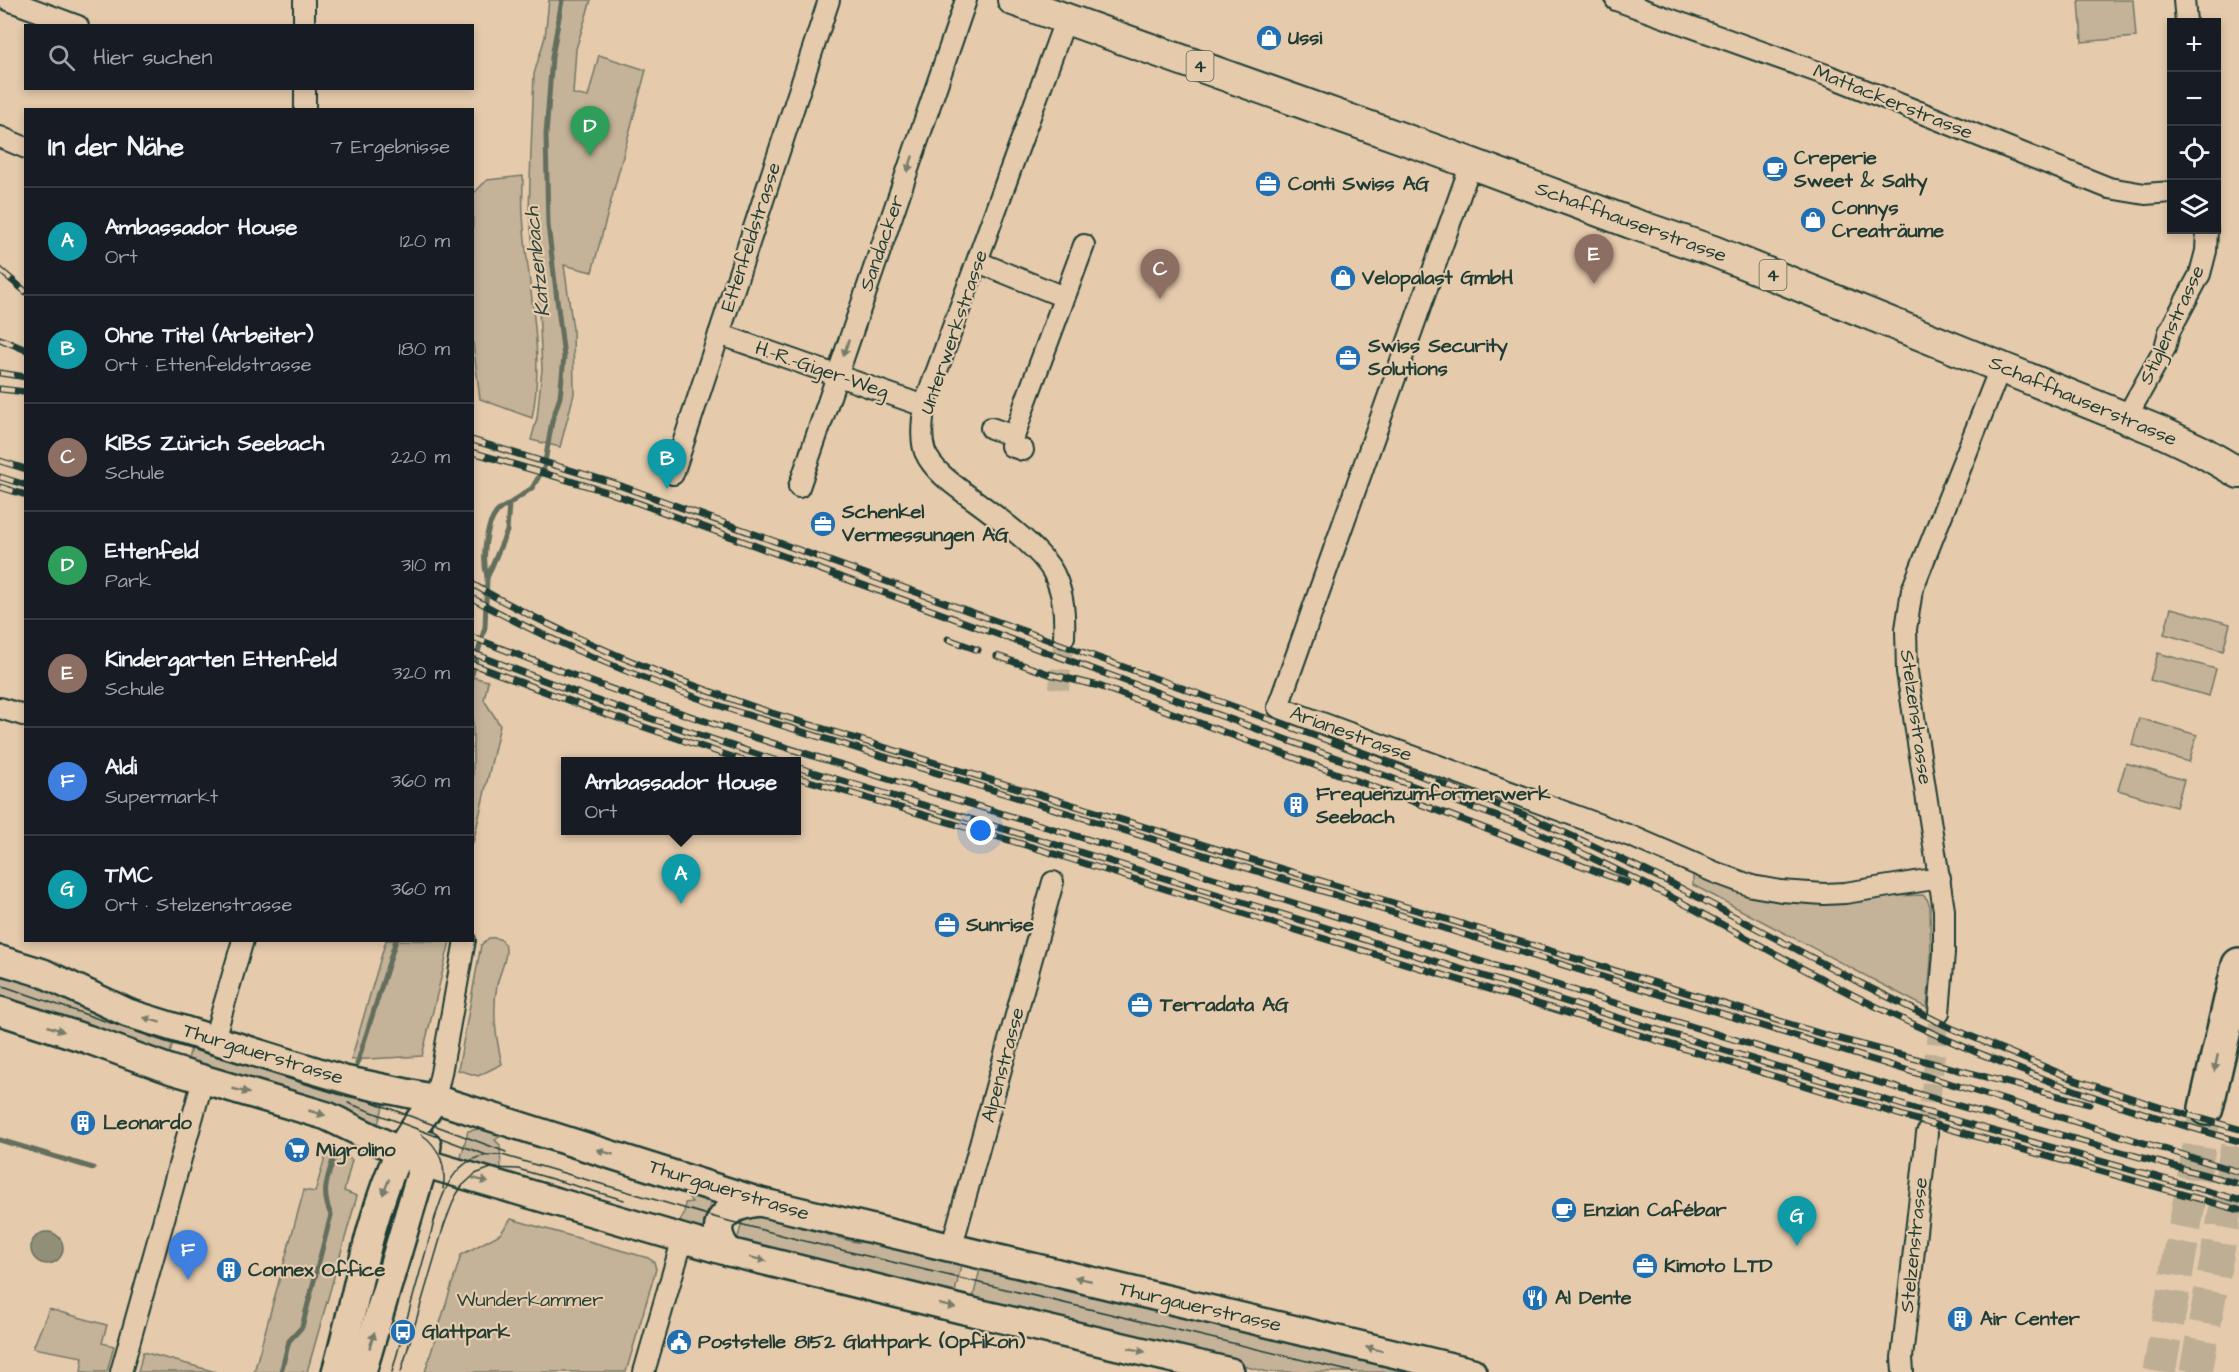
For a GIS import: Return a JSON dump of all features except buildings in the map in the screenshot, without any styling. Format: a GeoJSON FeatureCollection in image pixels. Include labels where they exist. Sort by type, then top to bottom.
{"type":"FeatureCollection","features":[{"type":"Feature","properties":{"kind":"highway"},"geometry":{"type":"LineString","coordinates":[[2206,1108],[2239,965]]}},
{"type":"Feature","properties":{"kind":"main road","name":"Schaffhauserstrasse"},"geometry":{"type":"LineString","coordinates":[[1012,0],[1713,251],[2126,418],[2202,451],[2239,473]]}},
{"type":"Feature","properties":{"kind":"main road","name":"Thurgauerstrasse"},"geometry":{"type":"LineString","coordinates":[[0,960],[43,973],[128,1013],[344,1080],[435,1099],[760,1202],[1472,1372]]}},
{"type":"Feature","properties":{"kind":"main road","name":"Thurgauerstrasse"},"geometry":{"type":"LineString","coordinates":[[0,1011],[203,1080],[327,1116],[424,1163],[729,1252],[960,1309],[1165,1364],[1230,1372]]}},
{"type":"Feature","properties":{"kind":"main road"},"geometry":{"type":"LineString","coordinates":[[336,1372],[383,1194],[400,1150],[435,1099]]}},
{"type":"Feature","properties":{"kind":"main road"},"geometry":{"type":"LineString","coordinates":[[362,1372],[424,1163],[435,1099]]}},
{"type":"Feature","properties":{"kind":"main road"},"geometry":{"type":"LineString","coordinates":[[729,1252],[719,1233],[720,1223],[725,1213],[736,1206],[760,1202]]}},
{"type":"Feature","properties":{"kind":"street"},"geometry":{"type":"LineString","coordinates":[[8,0],[73,24]]}},
{"type":"Feature","properties":{"kind":"street"},"geometry":{"type":"LineString","coordinates":[[304,0],[304,24]]}},
{"type":"Feature","properties":{"kind":"street","name":"Ettenfeldstrasse"},"geometry":{"type":"LineString","coordinates":[[673,474],[829,0]]}},
{"type":"Feature","properties":{"kind":"street","name":"Sandacker"},"geometry":{"type":"LineString","coordinates":[[799,487],[966,0]]}},
{"type":"Feature","properties":{"kind":"street","name":"Mattackerstrasse"},"geometry":{"type":"LineString","coordinates":[[1616,0],[1833,77],[2109,189],[2145,194],[2167,192]]}},
{"type":"Feature","properties":{"kind":"street"},"geometry":{"type":"LineString","coordinates":[[2184,0],[2186,18]]}},
{"type":"Feature","properties":{"kind":"street","name":"Unterwerkstrasse"},"geometry":{"type":"LineString","coordinates":[[1064,637],[1063,598],[1053,573],[1036,552],[1013,531],[938,470],[925,452],[922,432],[924,406],[1066,18]]}},
{"type":"Feature","properties":{"kind":"street"},"geometry":{"type":"LineString","coordinates":[[305,90],[305,108]]}},
{"type":"Feature","properties":{"kind":"street"},"geometry":{"type":"LineString","coordinates":[[0,137],[24,147]]}},
{"type":"Feature","properties":{"kind":"street","name":"Arianestrasse"},"geometry":{"type":"LineString","coordinates":[[1471,164],[1278,707],[1634,837],[1752,886],[1780,891],[1824,894],[1845,893],[1940,878]]}},
{"type":"Feature","properties":{"kind":"street","name":"Stiglenstrasse"},"geometry":{"type":"LineString","coordinates":[[2126,418],[2165,348],[2169,332],[2200,274],[2206,251],[2207,234]]}},
{"type":"Feature","properties":{"kind":"street"},"geometry":{"type":"LineString","coordinates":[[992,428],[1019,443],[1064,297],[1084,245]]}},
{"type":"Feature","properties":{"kind":"street"},"geometry":{"type":"LineString","coordinates":[[978,262],[1064,297]]}},
{"type":"Feature","properties":{"kind":"street","name":"H.-R.-Giger-Weg"},"geometry":{"type":"LineString","coordinates":[[719,334],[924,406]]}},
{"type":"Feature","properties":{"kind":"street","name":"Stelzenstrasse"},"geometry":{"type":"LineString","coordinates":[[1939,1013],[1945,939],[1940,878],[1907,672],[1906,629],[1912,590],[2001,366]]}},
{"type":"Feature","properties":{"kind":"street"},"geometry":{"type":"LineString","coordinates":[[0,708],[24,715]]}},
{"type":"Feature","properties":{"kind":"street","name":"Alpenstrasse"},"geometry":{"type":"LineString","coordinates":[[951,1249],[1053,882]]}},
{"type":"Feature","properties":{"kind":"street"},"geometry":{"type":"LineString","coordinates":[[214,1039],[242,942]]}},
{"type":"Feature","properties":{"kind":"street"},"geometry":{"type":"LineString","coordinates":[[435,1099],[465,942]]}},
{"type":"Feature","properties":{"kind":"street"},"geometry":{"type":"LineString","coordinates":[[121,1372],[203,1080]]}},
{"type":"Feature","properties":{"kind":"street","name":"Stelzenstrasse"},"geometry":{"type":"LineString","coordinates":[[1900,1367],[1927,1133]]}},
{"type":"Feature","properties":{"kind":"street"},"geometry":{"type":"LineString","coordinates":[[644,1372],[683,1238]]}},
{"type":"Feature","properties":{"kind":"green space"},"geometry":{"type":"Polygon","coordinates":[[[549,0],[591,0],[576,49],[573,94],[588,97],[599,55],[646,70],[592,272],[564,265],[573,329],[574,394],[560,447],[531,440],[537,418],[542,369],[538,289],[529,212],[534,74],[545,37],[549,0]]]}},
{"type":"Feature","properties":{"kind":"green space"},"geometry":{"type":"Polygon","coordinates":[[[2079,0],[2133,0],[2136,37],[2082,42],[2079,0]]]}},
{"type":"Feature","properties":{"kind":"green space"},"geometry":{"type":"Polygon","coordinates":[[[523,176],[525,239],[537,367],[532,418],[480,399],[474,351],[474,193],[487,180],[523,176]]]}},
{"type":"Feature","properties":{"kind":"green space"},"geometry":{"type":"Polygon","coordinates":[[[2171,608],[2230,624],[2223,651],[2164,634],[2171,608]]]}},
{"type":"Feature","properties":{"kind":"green space"},"geometry":{"type":"Polygon","coordinates":[[[2158,653],[2216,669],[2209,696],[2150,680],[2158,653]]]}},
{"type":"Feature","properties":{"kind":"green space"},"geometry":{"type":"Polygon","coordinates":[[[474,677],[488,681],[484,700],[500,725],[474,839],[474,677]]]}},
{"type":"Feature","properties":{"kind":"green space"},"geometry":{"type":"Polygon","coordinates":[[[2139,718],[2197,735],[2189,762],[2132,745],[2139,718]]]}},
{"type":"Feature","properties":{"kind":"green space"},"geometry":{"type":"Polygon","coordinates":[[[2126,763],[2184,780],[2176,807],[2118,790],[2126,763]]]}},
{"type":"Feature","properties":{"kind":"green space"},"geometry":{"type":"Polygon","coordinates":[[[1693,873],[1863,897],[1923,895],[1930,906],[1931,960],[1927,1008],[1693,885],[1693,873]]]}},
{"type":"Feature","properties":{"kind":"green space"},"geometry":{"type":"Polygon","coordinates":[[[489,938],[500,939],[506,949],[497,985],[495,1006],[496,1035],[502,1064],[478,1076],[458,1070],[481,945],[489,938]]]}},
{"type":"Feature","properties":{"kind":"green space"},"geometry":{"type":"Polygon","coordinates":[[[385,942],[450,942],[422,1056],[351,1060],[385,942]]]}},
{"type":"Feature","properties":{"kind":"green space"},"geometry":{"type":"Polygon","coordinates":[[[0,968],[175,1036],[168,1060],[0,1003],[0,968]]]}},
{"type":"Feature","properties":{"kind":"green space"},"geometry":{"type":"Polygon","coordinates":[[[193,1041],[386,1097],[378,1124],[336,1105],[299,1093],[261,1088],[186,1066],[193,1041]]]}},
{"type":"Feature","properties":{"kind":"green space"},"geometry":{"type":"Polygon","coordinates":[[[479,1129],[501,1136],[495,1140],[500,1145],[501,1172],[470,1165],[461,1157],[468,1131],[479,1129]]]}},
{"type":"Feature","properties":{"kind":"green space"},"geometry":{"type":"Polygon","coordinates":[[[328,1147],[352,1160],[344,1191],[357,1196],[307,1372],[254,1372],[304,1190],[315,1192],[328,1147]]]}},
{"type":"Feature","properties":{"kind":"green space"},"geometry":{"type":"Polygon","coordinates":[[[689,1188],[713,1195],[701,1235],[680,1222],[685,1203],[692,1202],[687,1195],[689,1188]]]}},
{"type":"Feature","properties":{"kind":"green space"},"geometry":{"type":"Polygon","coordinates":[[[744,1214],[855,1242],[890,1244],[962,1261],[954,1297],[736,1245],[744,1214]]]}},
{"type":"Feature","properties":{"kind":"green space","name":"Wunderkammer"},"geometry":{"type":"Polygon","coordinates":[[[511,1219],[648,1258],[654,1262],[656,1269],[626,1372],[425,1372],[461,1255],[500,1234],[511,1219]]]}},
{"type":"Feature","properties":{"kind":"green space"},"geometry":{"type":"Polygon","coordinates":[[[981,1265],[1423,1372],[1268,1372],[972,1302],[981,1265]]]}},
{"type":"Feature","properties":{"kind":"green space"},"geometry":{"type":"Polygon","coordinates":[[[49,1309],[107,1325],[102,1343],[114,1346],[107,1372],[81,1372],[83,1357],[33,1348],[49,1309]]]}},
{"type":"Feature","properties":{"kind":"green space"},"geometry":{"type":"Polygon","coordinates":[[[143,1352],[216,1372],[138,1372],[143,1352]]]}},
{"type":"Feature","properties":{"kind":"shaded area"},"geometry":{"type":"Polygon","coordinates":[[[47,1232],[58,1237],[63,1248],[58,1259],[47,1264],[36,1259],[31,1248],[36,1237],[47,1232]]]}},
{"type":"Feature","properties":{"kind":"waterway","name":"Katzenbach"},"geometry":{"type":"LineString","coordinates":[[474,667],[485,627],[487,578],[507,531],[509,504],[532,488],[544,468],[552,421],[560,397],[564,357],[548,225],[546,135],[552,57],[562,0]]}},
{"type":"Feature","properties":{"kind":"waterway","name":"Katzenbach"},"geometry":{"type":"LineString","coordinates":[[487,577],[485,552],[487,534],[498,511],[509,504]]}},
{"type":"Feature","properties":{"kind":"waterway","name":"Katzenbach"},"geometry":{"type":"LineString","coordinates":[[357,1064],[395,942]]}},
{"type":"Feature","properties":{"kind":"waterway"},"geometry":{"type":"LineString","coordinates":[[0,1140],[93,1168]]}},
{"type":"Feature","properties":{"kind":"waterway","name":"Katzenbach"},"geometry":{"type":"LineString","coordinates":[[281,1372],[289,1341],[302,1327],[331,1215],[326,1191],[335,1154]]}},
{"type":"Feature","properties":{"kind":"tunnel"},"geometry":{"type":"LineString","coordinates":[[1059,689],[1064,637]]}},
{"type":"Feature","properties":{"kind":"tunnel"},"geometry":{"type":"LineString","coordinates":[[1927,1133],[1939,1013]]}},
{"type":"Feature","properties":{"kind":"tunnel"},"geometry":{"type":"LineString","coordinates":[[2159,1372],[2206,1108]]}},
{"type":"Feature","properties":{"kind":"tunnel"},"geometry":{"type":"LineString","coordinates":[[2196,1372],[2239,1135]]}},
{"type":"Feature","properties":{"kind":"tram line"},"geometry":{"type":"LineString","coordinates":[[0,985],[166,1042],[367,1100],[506,1152]]}},
{"type":"Feature","properties":{"kind":"tram line"},"geometry":{"type":"LineString","coordinates":[[348,1103],[489,1156]]}},
{"type":"Feature","properties":{"kind":"tram line"},"geometry":{"type":"LineString","coordinates":[[421,1134],[428,1139],[441,1158],[444,1173],[443,1189]]}},
{"type":"Feature","properties":{"kind":"tram line"},"geometry":{"type":"LineString","coordinates":[[434,1221],[443,1195],[455,1173],[474,1159],[487,1155],[502,1155],[800,1240],[1353,1372]]}},
{"type":"Feature","properties":{"kind":"tram line"},"geometry":{"type":"LineString","coordinates":[[443,1228],[455,1197],[462,1186],[475,1174],[491,1168],[518,1169],[624,1200]]}},
{"type":"Feature","properties":{"kind":"tram line"},"geometry":{"type":"LineString","coordinates":[[392,1372],[436,1215]]}},
{"type":"Feature","properties":{"kind":"tram line"},"geometry":{"type":"LineString","coordinates":[[401,1372],[445,1222]]}},
{"type":"Feature","properties":{"kind":"railway"},"geometry":{"type":"LineString","coordinates":[[0,270],[24,290]]}},
{"type":"Feature","properties":{"kind":"railway"},"geometry":{"type":"LineString","coordinates":[[0,339],[24,349]]}},
{"type":"Feature","properties":{"kind":"railway"},"geometry":{"type":"LineString","coordinates":[[0,373],[24,377]]}},
{"type":"Feature","properties":{"kind":"railway"},"geometry":{"type":"LineString","coordinates":[[0,389],[24,392]]}},
{"type":"Feature","properties":{"kind":"railway"},"geometry":{"type":"LineString","coordinates":[[474,441],[613,483],[1321,738],[1522,814],[1673,884],[1860,983],[1951,1028],[2076,1080],[2159,1107],[2239,1129]]}},
{"type":"Feature","properties":{"kind":"railway"},"geometry":{"type":"LineString","coordinates":[[474,453],[608,492],[1520,825],[1679,901],[1855,996],[1955,1043],[2075,1090],[2239,1141]]}},
{"type":"Feature","properties":{"kind":"railway"},"geometry":{"type":"LineString","coordinates":[[0,461],[24,468]]}},
{"type":"Feature","properties":{"kind":"railway"},"geometry":{"type":"LineString","coordinates":[[0,477],[24,484]]}},
{"type":"Feature","properties":{"kind":"railway"},"geometry":{"type":"LineString","coordinates":[[0,487],[24,494]]}},
{"type":"Feature","properties":{"kind":"railway"},"geometry":{"type":"LineString","coordinates":[[474,585],[508,604],[619,656],[772,713],[1832,1037],[2089,1104]]}},
{"type":"Feature","properties":{"kind":"railway"},"geometry":{"type":"LineString","coordinates":[[474,599],[570,647],[670,688],[738,712],[2239,1172]]}},
{"type":"Feature","properties":{"kind":"railway"},"geometry":{"type":"LineString","coordinates":[[474,638],[649,702],[828,761],[1843,1072],[2239,1184]]}},
{"type":"Feature","properties":{"kind":"railway"},"geometry":{"type":"LineString","coordinates":[[948,639],[978,650]]}},
{"type":"Feature","properties":{"kind":"railway"},"geometry":{"type":"LineString","coordinates":[[474,654],[593,699],[765,757]]}},
{"type":"Feature","properties":{"kind":"railway"},"geometry":{"type":"LineString","coordinates":[[997,656],[1049,674],[1099,686],[1627,883]]}},
{"type":"Feature","properties":{"kind":"railway"},"geometry":{"type":"LineString","coordinates":[[474,665],[594,710],[732,757]]}},
{"type":"Feature","properties":{"kind":"railway"},"geometry":{"type":"LineString","coordinates":[[801,768],[1915,1109],[2239,1200]]}},
{"type":"Feature","properties":{"kind":"railway"},"geometry":{"type":"LineString","coordinates":[[801,778],[1042,850],[1914,1119],[2239,1210]]}},
{"type":"Feature","properties":{"kind":"place","name":"Ussi"},"geometry":{"type":"Point","coordinates":[1269,38]}},
{"type":"Feature","properties":{"kind":"place","name":"Ettenfeld"},"geometry":{"type":"Point","coordinates":[590,156]}},
{"type":"Feature","properties":{"kind":"place","name":"Creperie Sweet & Salty"},"geometry":{"type":"Point","coordinates":[1775,169]}},
{"type":"Feature","properties":{"kind":"place","name":"Conti Swiss AG"},"geometry":{"type":"Point","coordinates":[1268,184]}},
{"type":"Feature","properties":{"kind":"place","name":"Connys Creaträume"},"geometry":{"type":"Point","coordinates":[1813,220]}},
{"type":"Feature","properties":{"kind":"place","name":"Velopalast GmbH"},"geometry":{"type":"Point","coordinates":[1343,278]}},
{"type":"Feature","properties":{"kind":"place","name":"Kindergarten Ettenfeld"},"geometry":{"type":"Point","coordinates":[1594,284]}},
{"type":"Feature","properties":{"kind":"place","name":"KIBS Zürich Seebach"},"geometry":{"type":"Point","coordinates":[1160,299]}},
{"type":"Feature","properties":{"kind":"place","name":"Swiss Security Solutions"},"geometry":{"type":"Point","coordinates":[1348,358]}},
{"type":"Feature","properties":{"kind":"place","name":"Ohne Titel (Arbeiter)"},"geometry":{"type":"Point","coordinates":[667,489]}},
{"type":"Feature","properties":{"kind":"place","name":"Schenkel Vermessungen AG"},"geometry":{"type":"Point","coordinates":[823,524]}},
{"type":"Feature","properties":{"kind":"place","name":"Frequenzumformerwerk Seebach"},"geometry":{"type":"Point","coordinates":[1296,805]}},
{"type":"Feature","properties":{"kind":"place","name":"Ambassador House"},"geometry":{"type":"Point","coordinates":[681,904]}},
{"type":"Feature","properties":{"kind":"place","name":"Sunrise"},"geometry":{"type":"Point","coordinates":[947,925]}},
{"type":"Feature","properties":{"kind":"place","name":"Terradata AG"},"geometry":{"type":"Point","coordinates":[1140,1005]}},
{"type":"Feature","properties":{"kind":"place","name":"Leonardo"},"geometry":{"type":"Point","coordinates":[83,1123]}},
{"type":"Feature","properties":{"kind":"place","name":"Migrolino"},"geometry":{"type":"Point","coordinates":[297,1150]}},
{"type":"Feature","properties":{"kind":"place","name":"Enzian Cafébar"},"geometry":{"type":"Point","coordinates":[1564,1210]}},
{"type":"Feature","properties":{"kind":"place","name":"TMC"},"geometry":{"type":"Point","coordinates":[1797,1246]}},
{"type":"Feature","properties":{"kind":"place","name":"Kimoto LTD"},"geometry":{"type":"Point","coordinates":[1645,1266]}},
{"type":"Feature","properties":{"kind":"place","name":"Connex Office"},"geometry":{"type":"Point","coordinates":[229,1270]}},
{"type":"Feature","properties":{"kind":"place","name":"Aldi"},"geometry":{"type":"Point","coordinates":[188,1280]}},
{"type":"Feature","properties":{"kind":"place","name":"Al Dente"},"geometry":{"type":"Point","coordinates":[1535,1298]}},
{"type":"Feature","properties":{"kind":"place","name":"Air Center"},"geometry":{"type":"Point","coordinates":[1960,1319]}},
{"type":"Feature","properties":{"kind":"place","name":"Glattpark"},"geometry":{"type":"Point","coordinates":[403,1332]}},
{"type":"Feature","properties":{"kind":"place","name":"Poststelle 8152 Glattpark (Opfikon)"},"geometry":{"type":"Point","coordinates":[679,1342]}}]}
